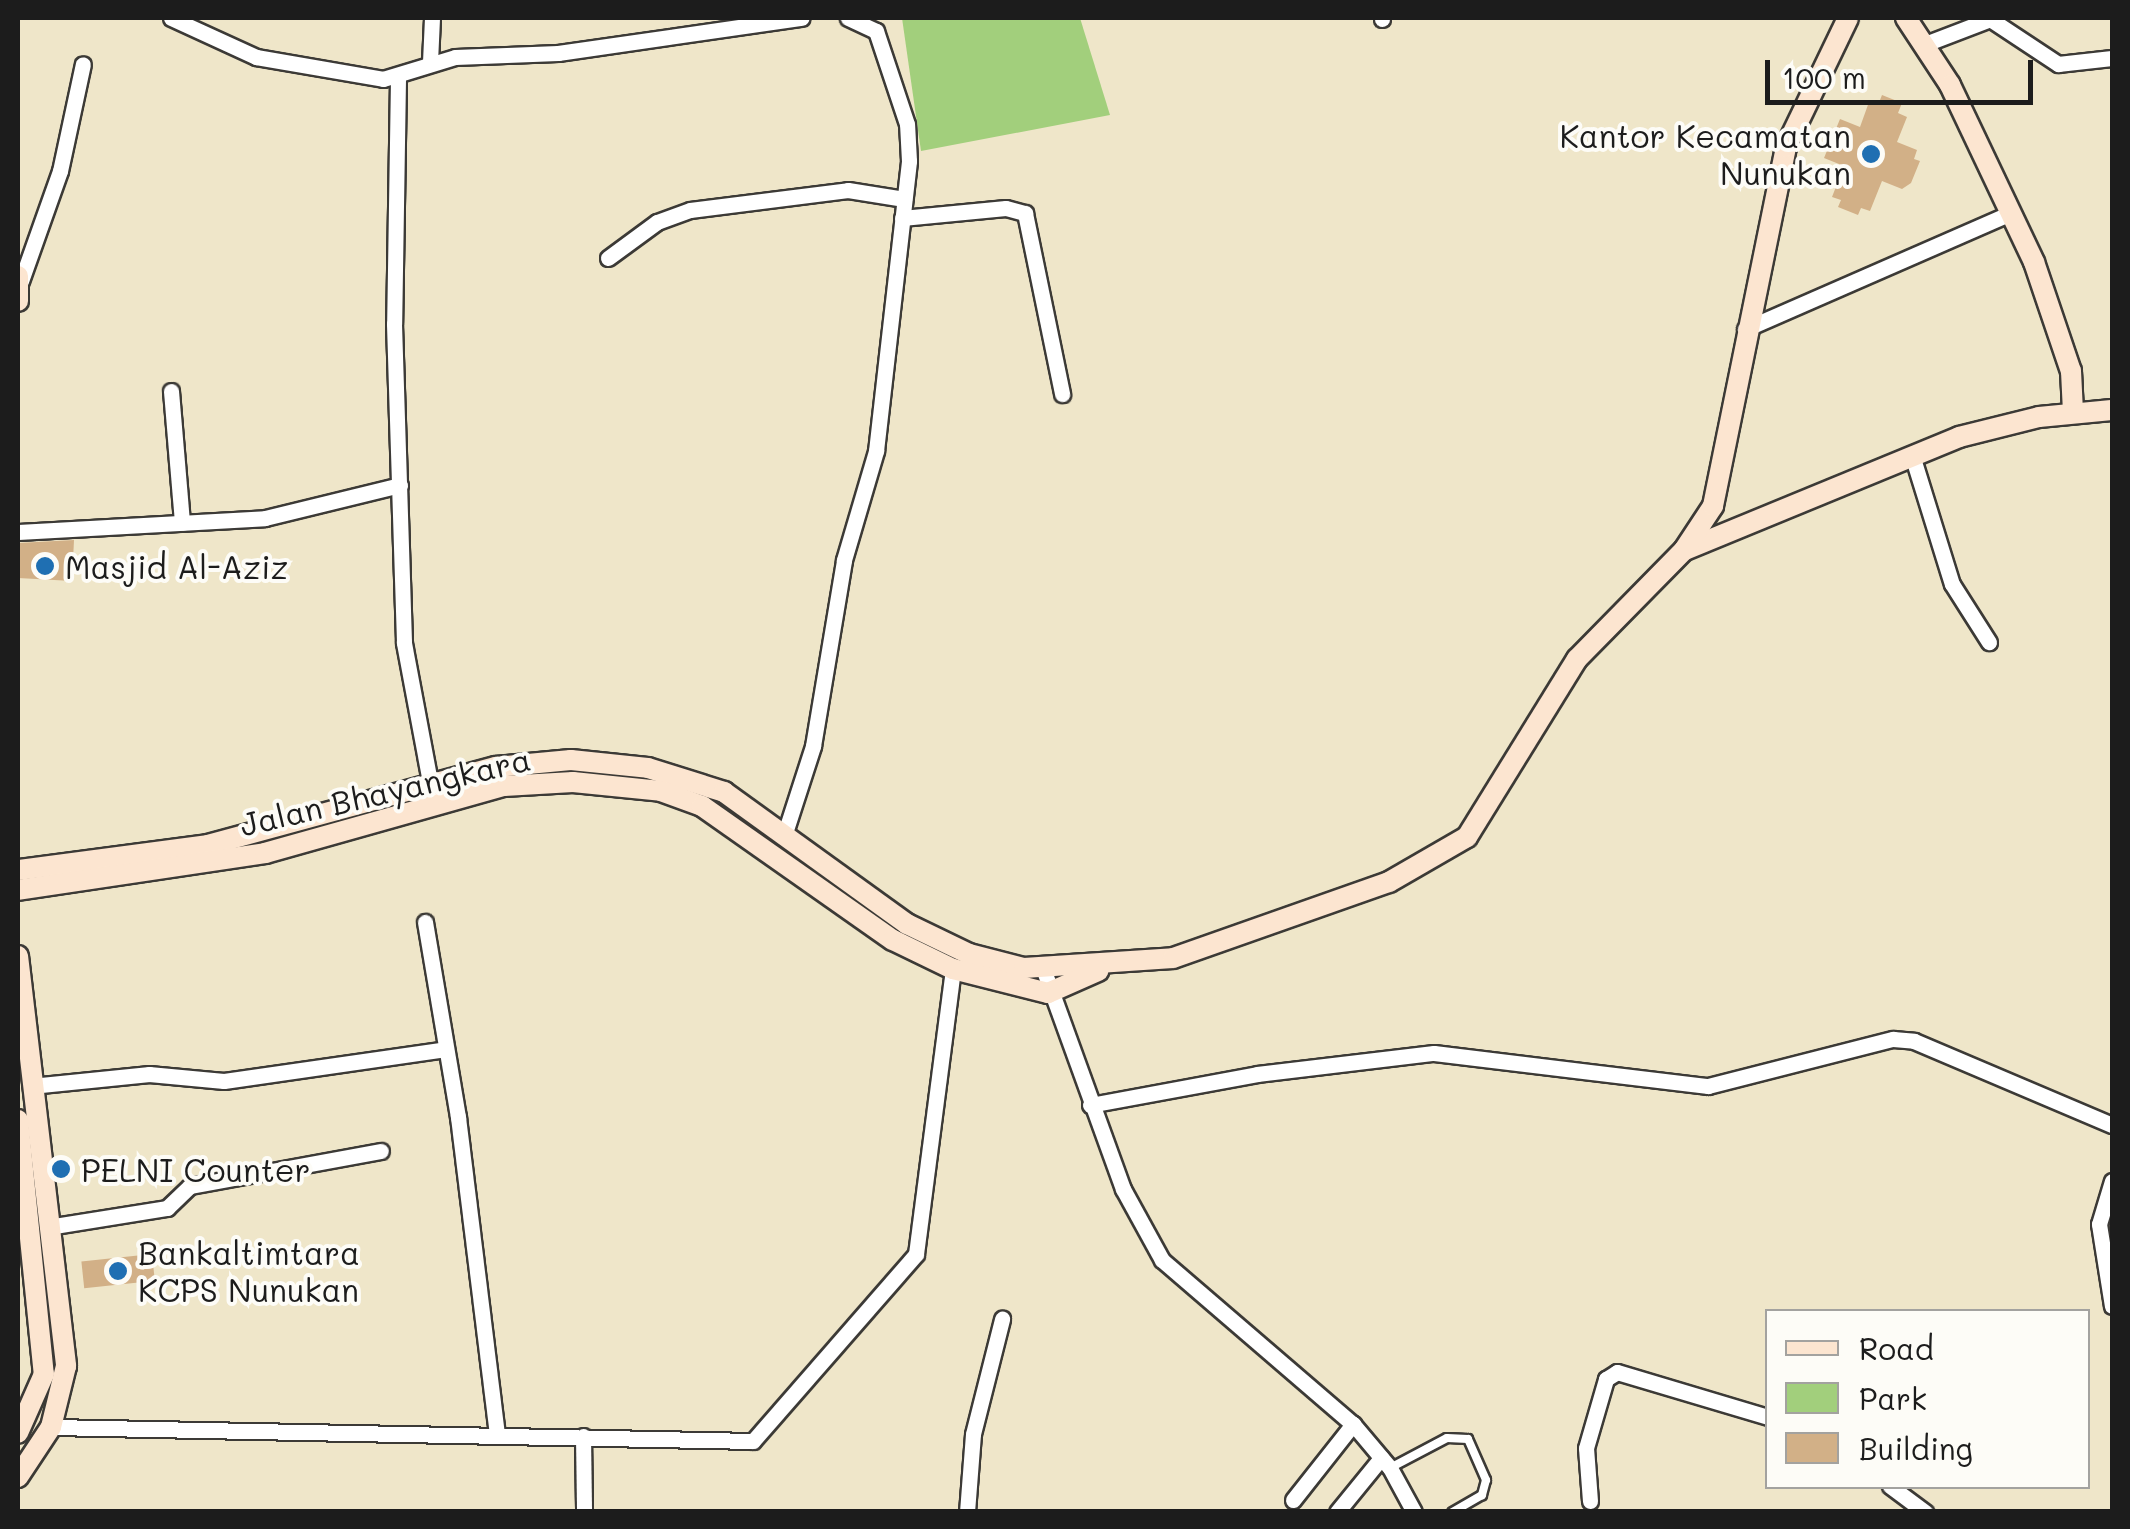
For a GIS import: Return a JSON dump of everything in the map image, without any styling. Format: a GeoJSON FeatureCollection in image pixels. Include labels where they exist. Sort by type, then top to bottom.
{"type":"FeatureCollection","features":[{"type":"Feature","properties":{"kind":"main road"},"geometry":{"type":"LineString","coordinates":[[1048,992],[1109,966],[1173,958],[1331,906],[1467,837],[1577,659],[1684,550],[1713,506],[1744,329],[1786,147],[1848,18]]}},
{"type":"Feature","properties":{"kind":"main road"},"geometry":{"type":"LineString","coordinates":[[1906,18],[1925,44],[2010,213],[2062,337],[2073,412]]}},
{"type":"Feature","properties":{"kind":"main road"},"geometry":{"type":"LineString","coordinates":[[1684,550],[1958,437],[2073,412],[2112,410]]}},
{"type":"Feature","properties":{"kind":"main road","name":"Jalan Bhayangkara"},"geometry":{"type":"LineString","coordinates":[[18,890],[265,853],[534,760],[609,762],[724,792],[907,924],[1000,964],[1043,968],[1109,966]]}},
{"type":"Feature","properties":{"kind":"main road","name":"Jalan Bhayangkara"},"geometry":{"type":"LineString","coordinates":[[18,870],[208,845],[432,793],[537,782],[661,791],[740,828],[893,940],[953,969],[1048,992]]}},
{"type":"Feature","properties":{"kind":"main road"},"geometry":{"type":"LineString","coordinates":[[18,956],[21,1026],[66,1366],[52,1427],[18,1477]]}},
{"type":"Feature","properties":{"kind":"main road"},"geometry":{"type":"LineString","coordinates":[[18,1120],[23,1204],[44,1374],[18,1433]]}},
{"type":"Feature","properties":{"kind":"street"},"geometry":{"type":"LineString","coordinates":[[171,18],[272,61],[398,79],[430,62],[558,53],[801,18]]}},
{"type":"Feature","properties":{"kind":"street"},"geometry":{"type":"LineString","coordinates":[[430,62],[432,18]]}},
{"type":"Feature","properties":{"kind":"street"},"geometry":{"type":"LineString","coordinates":[[784,836],[814,746],[844,560],[876,452],[904,199],[907,124],[875,24],[848,18]]}},
{"type":"Feature","properties":{"kind":"street"},"geometry":{"type":"LineString","coordinates":[[1925,44],[1990,19],[2058,64],[2112,58]]}},
{"type":"Feature","properties":{"kind":"street"},"geometry":{"type":"LineString","coordinates":[[19,286],[60,170],[83,64]]}},
{"type":"Feature","properties":{"kind":"street"},"geometry":{"type":"LineString","coordinates":[[398,79],[394,324],[406,669],[432,793]]}},
{"type":"Feature","properties":{"kind":"street"},"geometry":{"type":"LineString","coordinates":[[608,258],[657,222],[690,210],[848,190],[904,199]]}},
{"type":"Feature","properties":{"kind":"street"},"geometry":{"type":"LineString","coordinates":[[902,218],[1006,208],[1025,213],[1062,394]]}},
{"type":"Feature","properties":{"kind":"street"},"geometry":{"type":"LineString","coordinates":[[1744,329],[2010,213]]}},
{"type":"Feature","properties":{"kind":"street"},"geometry":{"type":"LineString","coordinates":[[171,391],[182,523]]}},
{"type":"Feature","properties":{"kind":"street"},"geometry":{"type":"LineString","coordinates":[[1912,456],[1952,584],[1988,642]]}},
{"type":"Feature","properties":{"kind":"street"},"geometry":{"type":"LineString","coordinates":[[18,532],[293,513],[400,484]]}},
{"type":"Feature","properties":{"kind":"street"},"geometry":{"type":"LineString","coordinates":[[425,922],[446,1048],[497,1433]]}},
{"type":"Feature","properties":{"kind":"street"},"geometry":{"type":"LineString","coordinates":[[1043,968],[1048,992],[1090,1105],[1140,1228],[1162,1260],[1352,1424],[1385,1463],[1414,1512]]}},
{"type":"Feature","properties":{"kind":"street"},"geometry":{"type":"LineString","coordinates":[[52,1427],[753,1441],[910,1265],[953,969]]}},
{"type":"Feature","properties":{"kind":"street"},"geometry":{"type":"LineString","coordinates":[[1090,1105],[1257,1074],[1434,1053],[1708,1086],[1893,1039],[1914,1041],[2112,1125]]}},
{"type":"Feature","properties":{"kind":"street"},"geometry":{"type":"LineString","coordinates":[[31,1086],[149,1074],[224,1082],[446,1048]]}},
{"type":"Feature","properties":{"kind":"street"},"geometry":{"type":"LineString","coordinates":[[48,1227],[167,1208],[190,1186],[381,1151]]}},
{"type":"Feature","properties":{"kind":"street"},"geometry":{"type":"LineString","coordinates":[[2112,1180],[2098,1224],[2112,1306]]}},
{"type":"Feature","properties":{"kind":"street"},"geometry":{"type":"LineString","coordinates":[[968,1512],[972,1434],[1002,1318]]}},
{"type":"Feature","properties":{"kind":"street"},"geometry":{"type":"LineString","coordinates":[[1590,1501],[1586,1448],[1606,1380],[1617,1372],[1765,1416]]}},
{"type":"Feature","properties":{"kind":"street"},"geometry":{"type":"LineString","coordinates":[[1293,1500],[1352,1424]]}},
{"type":"Feature","properties":{"kind":"street"},"geometry":{"type":"LineString","coordinates":[[583,1436],[584,1512]]}},
{"type":"Feature","properties":{"kind":"street"},"geometry":{"type":"LineString","coordinates":[[1337,1512],[1385,1463]]}},
{"type":"Feature","properties":{"kind":"street"},"geometry":{"type":"LineString","coordinates":[[1894,1489],[1925,1512]]}},
{"type":"Feature","properties":{"kind":"lane"},"geometry":{"type":"LineString","coordinates":[[1385,1463],[1447,1438],[1468,1439],[1486,1480],[1482,1495],[1453,1512]]}},
{"type":"Feature","properties":{"kind":"green space"},"geometry":{"type":"Polygon","coordinates":[[[902,18],[1080,18],[1110,115],[921,151],[902,18]]]}},
{"type":"Feature","properties":{"kind":"building","name":"Kantor Kecamatan Nunukan"},"geometry":{"type":"Polygon","coordinates":[[[1882,95],[1902,103],[1898,113],[1907,117],[1897,142],[1917,150],[1914,159],[1920,161],[1911,183],[1902,189],[1882,181],[1870,211],[1861,208],[1858,215],[1838,207],[1841,200],[1832,197],[1844,166],[1824,158],[1840,119],[1860,127],[1869,102],[1878,105],[1882,95]]]}},
{"type":"Feature","properties":{"kind":"building","name":"Masjid Al-Aziz"},"geometry":{"type":"Polygon","coordinates":[[[74,540],[72,581],[18,578],[18,543],[74,540]]]}},
{"type":"Feature","properties":{"kind":"building","name":"Bankaltimtara KCPS Nunukan"},"geometry":{"type":"Polygon","coordinates":[[[152,1254],[155,1281],[84,1288],[81,1261],[152,1254]]]}},
{"type":"Feature","properties":{"kind":"place","name":"Kantor Kecamatan Nunukan"},"geometry":{"type":"Point","coordinates":[1871,154]}},
{"type":"Feature","properties":{"kind":"place","name":"Masjid Al-Aziz"},"geometry":{"type":"Point","coordinates":[45,566]}},
{"type":"Feature","properties":{"kind":"place","name":"PELNI Counter"},"geometry":{"type":"Point","coordinates":[61,1169]}},
{"type":"Feature","properties":{"kind":"place","name":"Bankaltimtara KCPS Nunukan"},"geometry":{"type":"Point","coordinates":[118,1271]}}]}
